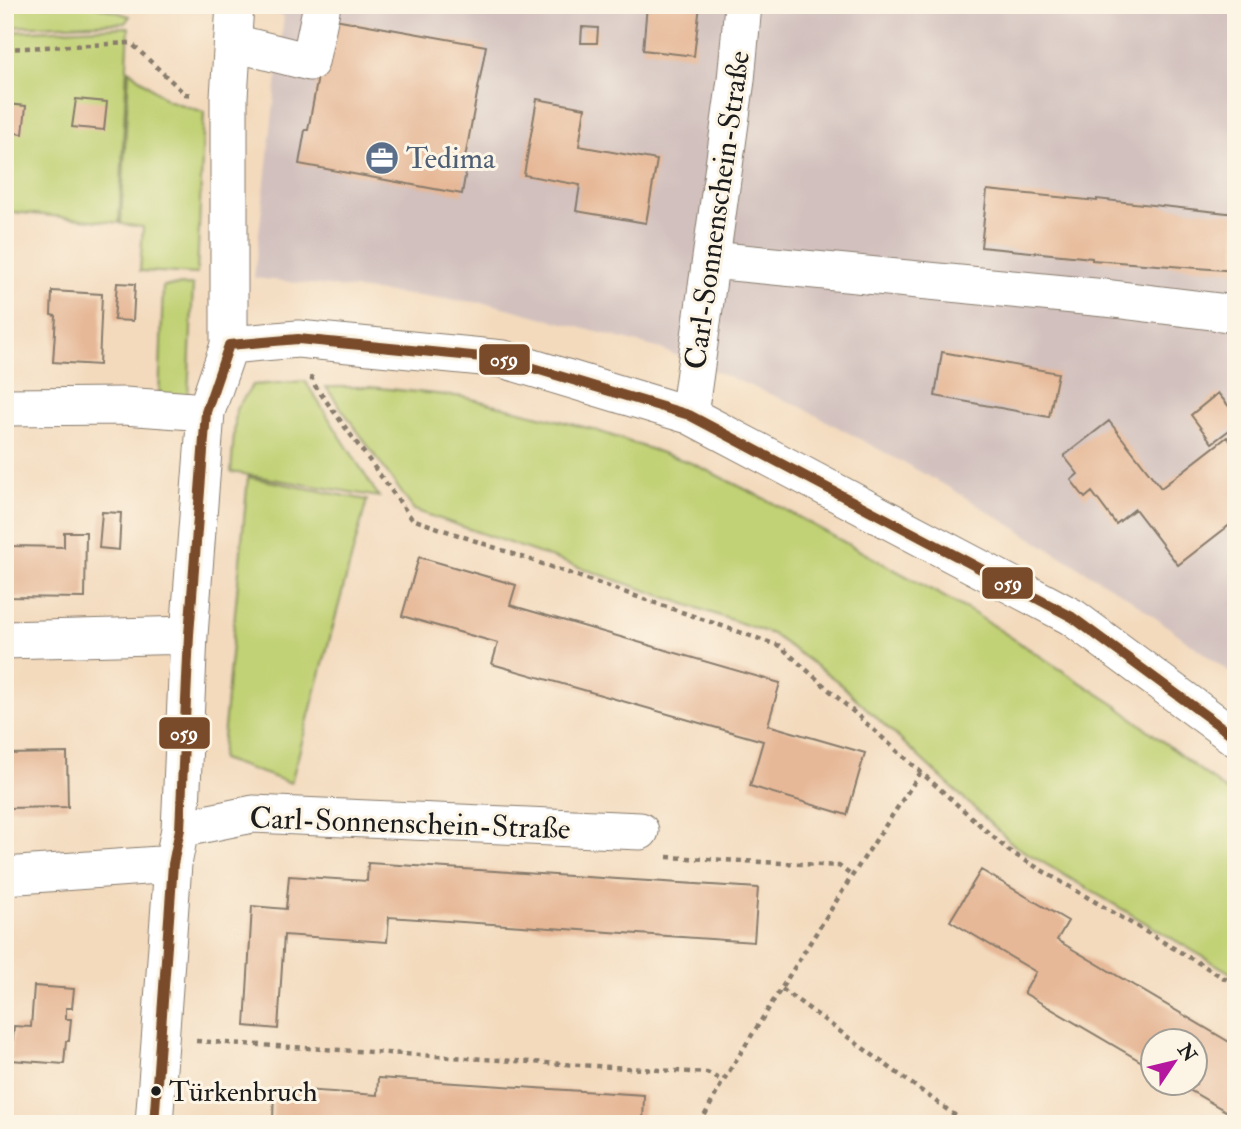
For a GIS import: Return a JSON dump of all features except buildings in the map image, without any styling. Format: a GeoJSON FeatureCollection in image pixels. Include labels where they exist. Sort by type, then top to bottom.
{"type":"FeatureCollection","features":[{"type":"Feature","properties":{"kind":"street"},"geometry":{"type":"LineString","coordinates":[[154,1124],[177,846],[206,412],[229,345],[229,97],[235,5]]}},
{"type":"Feature","properties":{"kind":"street"},"geometry":{"type":"LineString","coordinates":[[234,43],[310,62],[322,5]]}},
{"type":"Feature","properties":{"kind":"street","name":"Carl-Sonnenschein-Straße"},"geometry":{"type":"LineString","coordinates":[[690,415],[736,80],[743,5]]}},
{"type":"Feature","properties":{"kind":"street"},"geometry":{"type":"LineString","coordinates":[[711,260],[1105,298],[1236,314]]}},
{"type":"Feature","properties":{"kind":"street","name":"Carl-Sonnenschein-Straße"},"geometry":{"type":"LineString","coordinates":[[229,345],[298,339],[503,359],[690,415],[1072,617],[1236,738]]}},
{"type":"Feature","properties":{"kind":"street"},"geometry":{"type":"LineString","coordinates":[[5,407],[124,407],[206,412]]}},
{"type":"Feature","properties":{"kind":"street"},"geometry":{"type":"LineString","coordinates":[[5,640],[189,635]]}},
{"type":"Feature","properties":{"kind":"street","name":"Carl-Sonnenschein-Straße"},"geometry":{"type":"LineString","coordinates":[[177,846],[253,814],[640,831]]}},
{"type":"Feature","properties":{"kind":"street"},"geometry":{"type":"LineString","coordinates":[[5,876],[177,846]]}},
{"type":"Feature","properties":{"kind":"path"},"geometry":{"type":"LineString","coordinates":[[5,49],[131,43],[185,94],[229,97]]}},
{"type":"Feature","properties":{"kind":"path"},"geometry":{"type":"LineString","coordinates":[[298,339],[313,383],[412,519],[780,646],[1009,851],[1236,985]]}},
{"type":"Feature","properties":{"kind":"path"},"geometry":{"type":"LineString","coordinates":[[700,1124],[723,1081],[921,772]]}},
{"type":"Feature","properties":{"kind":"path"},"geometry":{"type":"LineString","coordinates":[[640,831],[650,856],[839,866],[852,876]]}},
{"type":"Feature","properties":{"kind":"path"},"geometry":{"type":"LineString","coordinates":[[782,989],[967,1124]]}},
{"type":"Feature","properties":{"kind":"path"},"geometry":{"type":"LineString","coordinates":[[160,1039],[707,1073],[723,1081]]}},
{"type":"Feature","properties":{"kind":"shaded area"},"geometry":{"type":"Polygon","coordinates":[[[238,5],[1236,5],[1236,677],[1129,598],[950,488],[801,407],[661,349],[492,304],[254,278],[284,16],[238,5]]]}},
{"type":"Feature","properties":{"kind":"green space"},"geometry":{"type":"Polygon","coordinates":[[[5,5],[92,5],[130,16],[125,23],[5,27],[5,5]]]}},
{"type":"Feature","properties":{"kind":"green space"},"geometry":{"type":"Polygon","coordinates":[[[129,27],[119,223],[5,211],[5,32],[129,27]]]}},
{"type":"Feature","properties":{"kind":"green space"},"geometry":{"type":"Polygon","coordinates":[[[129,70],[167,100],[204,112],[197,274],[140,271],[143,227],[121,224],[129,70]]]}},
{"type":"Feature","properties":{"kind":"green space"},"geometry":{"type":"Polygon","coordinates":[[[193,285],[188,398],[159,400],[163,286],[193,285]]]}},
{"type":"Feature","properties":{"kind":"green space"},"geometry":{"type":"Polygon","coordinates":[[[305,381],[379,497],[231,472],[236,409],[253,385],[305,381]]]}},
{"type":"Feature","properties":{"kind":"green space"},"geometry":{"type":"Polygon","coordinates":[[[326,387],[370,387],[464,397],[592,429],[694,464],[769,501],[972,612],[1117,706],[1236,798],[1236,976],[1015,846],[837,681],[772,634],[414,510],[326,387]]]}},
{"type":"Feature","properties":{"kind":"green space"},"geometry":{"type":"Polygon","coordinates":[[[248,477],[367,500],[291,783],[221,759],[248,477]]]}},
{"type":"Feature","properties":{"kind":"transit line","name":"059"},"geometry":{"type":"LineString","coordinates":[[229,345],[298,339],[503,359],[689,415],[1072,617],[1236,738]]}},
{"type":"Feature","properties":{"kind":"transit line","name":"059"},"geometry":{"type":"LineString","coordinates":[[154,1124],[173,864],[180,829],[189,635],[206,412],[229,345]]}},
{"type":"Feature","properties":{"kind":"place","name":"Tedima"},"geometry":{"type":"Point","coordinates":[382,158]}},
{"type":"Feature","properties":{"kind":"place","name":"Türkenbruch"},"geometry":{"type":"Point","coordinates":[156,1091]}}]}
